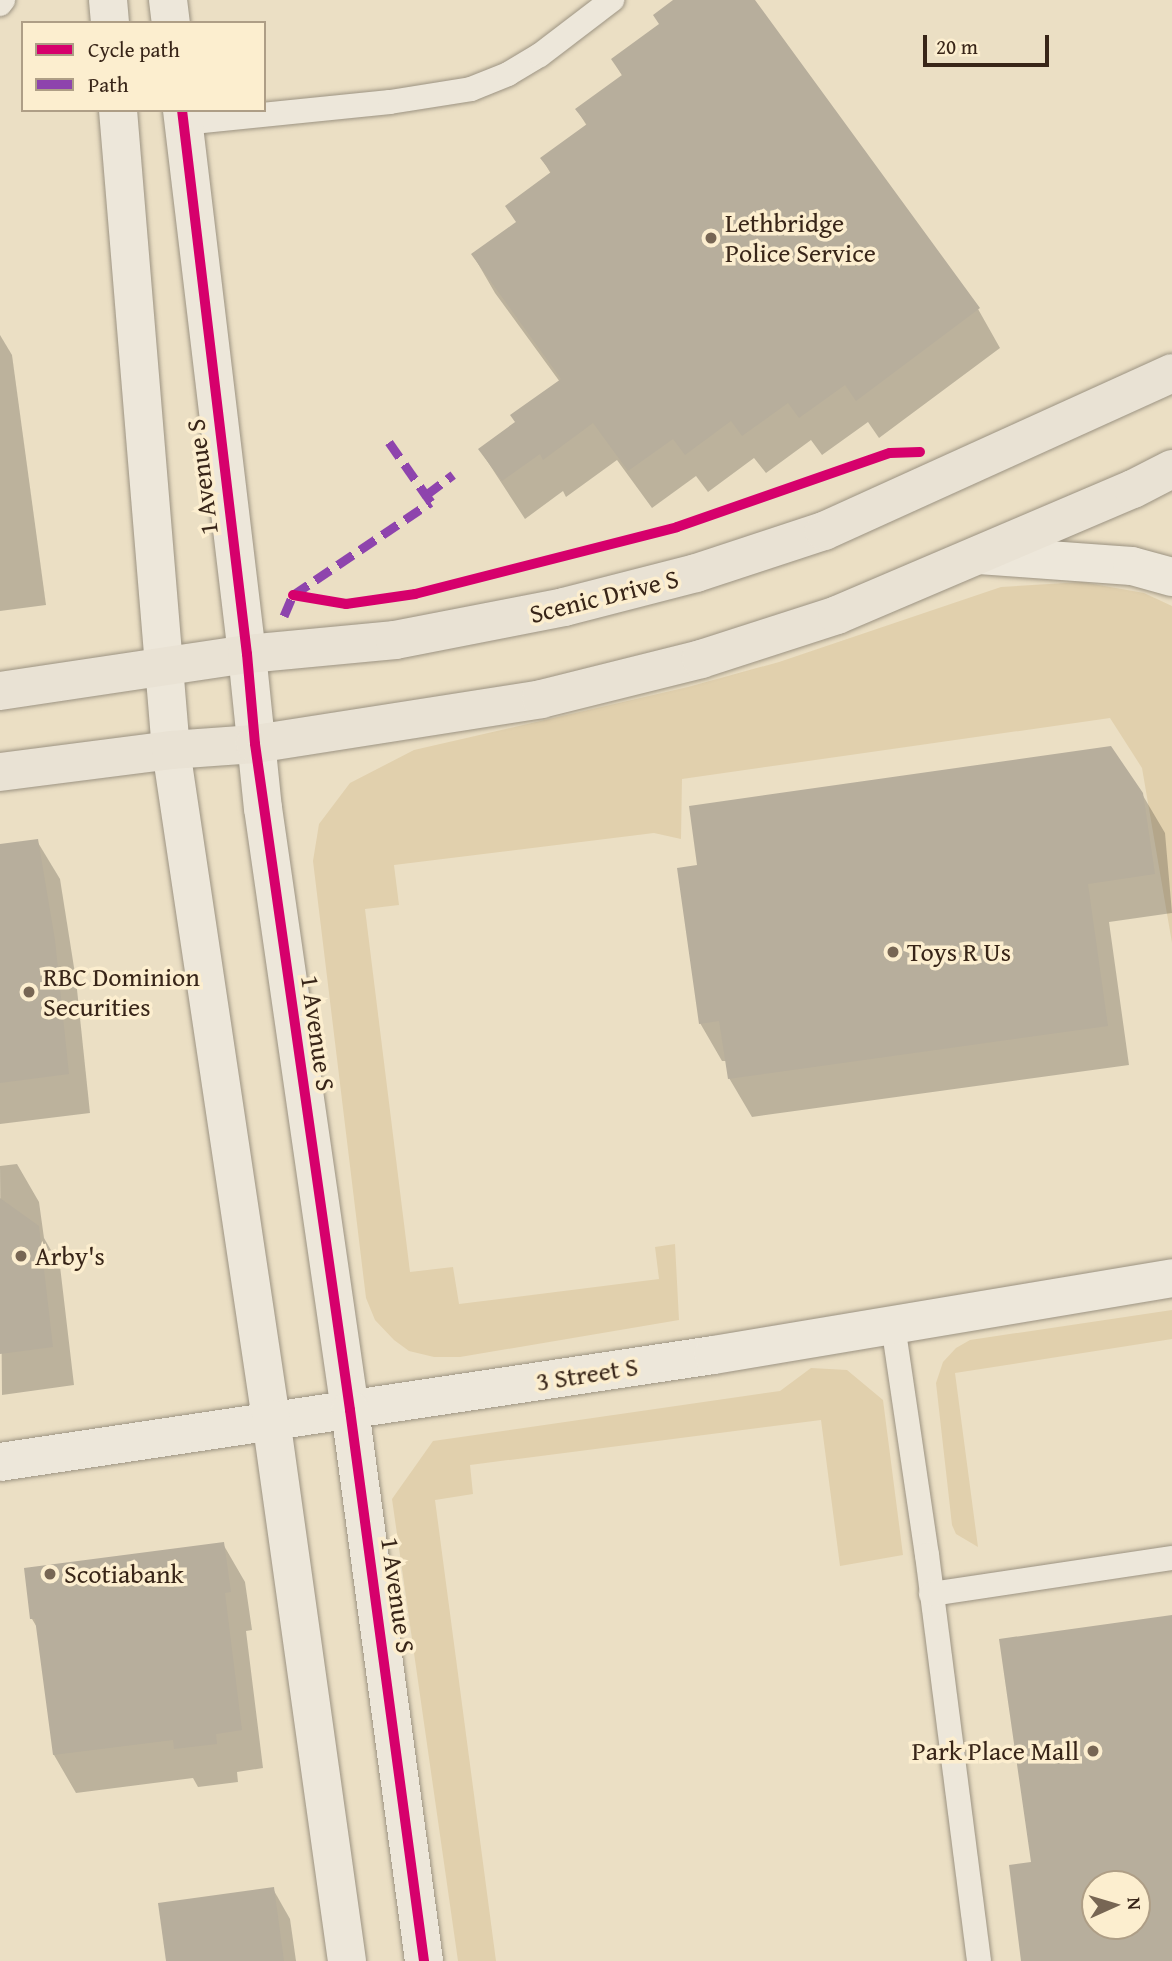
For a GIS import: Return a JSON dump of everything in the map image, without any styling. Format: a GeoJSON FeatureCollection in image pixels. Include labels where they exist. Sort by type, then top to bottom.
{"type":"FeatureCollection","features":[{"type":"Feature","properties":{"kind":"main road","name":"Scenic Drive S"},"geometry":{"type":"LineString","coordinates":[[0,691],[247,654],[396,640],[480,625],[696,573],[824,531],[1172,373]]}},
{"type":"Feature","properties":{"kind":"main road"},"geometry":{"type":"LineString","coordinates":[[0,772],[171,750],[255,744],[541,699],[701,659],[837,615],[1172,469]]}},
{"type":"Feature","properties":{"kind":"street"},"geometry":{"type":"LineString","coordinates":[[108,0],[110,21]]}},
{"type":"Feature","properties":{"kind":"street"},"geometry":{"type":"LineString","coordinates":[[168,0],[171,21]]}},
{"type":"Feature","properties":{"kind":"street","name":"1 Avenue S"},"geometry":{"type":"LineString","coordinates":[[118,112],[162,667],[171,750],[271,1419],[347,1961]]}},
{"type":"Feature","properties":{"kind":"street","name":"1 Avenue S"},"geometry":{"type":"LineString","coordinates":[[182,116],[247,654],[255,744],[350,1410],[424,1961]]}},
{"type":"Feature","properties":{"kind":"street"},"geometry":{"type":"LineString","coordinates":[[979,555],[1132,566],[1172,577]]}},
{"type":"Feature","properties":{"kind":"street","name":"3 Street S"},"geometry":{"type":"LineString","coordinates":[[0,1462],[893,1325],[1172,1278]]}},
{"type":"Feature","properties":{"kind":"lane"},"geometry":{"type":"LineString","coordinates":[[266,110],[390,102],[471,89],[508,74],[540,55],[612,0]]}},
{"type":"Feature","properties":{"kind":"lane"},"geometry":{"type":"LineString","coordinates":[[182,116],[241,112]]}},
{"type":"Feature","properties":{"kind":"lane"},"geometry":{"type":"LineString","coordinates":[[893,1325],[979,1961]]}},
{"type":"Feature","properties":{"kind":"lane"},"geometry":{"type":"LineString","coordinates":[[931,1594],[1172,1558]]}},
{"type":"Feature","properties":{"kind":"shaded area"},"geometry":{"type":"Polygon","coordinates":[[[1082,582],[1144,593],[1172,606],[1172,943],[1142,768],[1110,718],[682,779],[681,839],[654,833],[394,865],[399,905],[365,909],[410,1272],[453,1267],[459,1304],[659,1279],[655,1247],[675,1244],[679,1320],[460,1357],[434,1357],[409,1351],[394,1340],[375,1320],[366,1298],[313,861],[319,824],[350,783],[414,750],[688,687],[779,662],[1001,587],[1082,582]]]}},
{"type":"Feature","properties":{"kind":"shaded area"},"geometry":{"type":"Polygon","coordinates":[[[1172,1310],[1172,1339],[955,1373],[978,1547],[956,1534],[952,1525],[936,1383],[943,1362],[956,1348],[970,1340],[1172,1310]]]}},
{"type":"Feature","properties":{"kind":"shaded area"},"geometry":{"type":"Polygon","coordinates":[[[811,1368],[847,1370],[883,1400],[903,1555],[840,1566],[821,1420],[470,1465],[473,1494],[435,1500],[496,1961],[458,1961],[392,1499],[433,1441],[780,1391],[811,1368]]]}},
{"type":"Feature","properties":{"kind":"building","name":"Lethbridge Police Service"},"geometry":{"type":"Polygon","coordinates":[[[673,0],[755,0],[980,308],[856,401],[845,385],[799,418],[788,403],[742,436],[731,421],[685,455],[673,439],[628,471],[593,423],[543,460],[540,454],[502,481],[478,449],[515,422],[510,415],[561,379],[471,254],[516,222],[505,206],[551,172],[540,158],[587,124],[575,109],[622,75],[611,59],[659,24],[653,15],[673,0]]]}},
{"type":"Feature","properties":{"kind":"building","name":"Toys R Us"},"geometry":{"type":"Polygon","coordinates":[[[1111,746],[1143,793],[1155,874],[1088,884],[1108,1026],[728,1079],[719,1021],[699,1024],[677,868],[697,865],[689,806],[1111,746]]]}},
{"type":"Feature","properties":{"kind":"building","name":"RBC Dominion Securities"},"geometry":{"type":"Polygon","coordinates":[[[38,839],[55,940],[69,1074],[0,1083],[0,844],[38,839]]]}},
{"type":"Feature","properties":{"kind":"building","name":"Arby's"},"geometry":{"type":"Polygon","coordinates":[[[0,1198],[39,1226],[53,1347],[0,1354],[0,1198]]]}},
{"type":"Feature","properties":{"kind":"building"},"geometry":{"type":"Polygon","coordinates":[[[224,1542],[231,1592],[225,1593],[242,1730],[216,1734],[217,1744],[174,1749],[173,1740],[53,1755],[35,1619],[30,1619],[24,1568],[224,1542]]]}},
{"type":"Feature","properties":{"kind":"building","name":"Park Place Mall"},"geometry":{"type":"Polygon","coordinates":[[[1172,1615],[1172,1961],[1021,1961],[1009,1865],[1031,1862],[999,1639],[1172,1615]]]}},
{"type":"Feature","properties":{"kind":"building"},"geometry":{"type":"Polygon","coordinates":[[[274,1887],[284,1961],[166,1961],[158,1903],[274,1887]]]}},
{"type":"Feature","properties":{"kind":"marked path"},"geometry":{"type":"LineString","coordinates":[[389,442],[426,495],[453,475]]}},
{"type":"Feature","properties":{"kind":"marked path"},"geometry":{"type":"LineString","coordinates":[[284,616],[293,595],[431,502],[426,495]]}},
{"type":"Feature","properties":{"kind":"cycle path"},"geometry":{"type":"LineString","coordinates":[[182,112],[247,654],[255,744],[350,1410],[424,1961]]}},
{"type":"Feature","properties":{"kind":"cycle path"},"geometry":{"type":"LineString","coordinates":[[293,595],[346,604],[415,594],[677,527],[890,453],[920,452]]}},
{"type":"Feature","properties":{"kind":"place","name":"Lethbridge Police Service"},"geometry":{"type":"Point","coordinates":[711,238]}},
{"type":"Feature","properties":{"kind":"place","name":"Toys R Us"},"geometry":{"type":"Point","coordinates":[893,952]}},
{"type":"Feature","properties":{"kind":"place","name":"RBC Dominion Securities"},"geometry":{"type":"Point","coordinates":[29,992]}},
{"type":"Feature","properties":{"kind":"place","name":"Arby's"},"geometry":{"type":"Point","coordinates":[21,1256]}},
{"type":"Feature","properties":{"kind":"place","name":"Scotiabank"},"geometry":{"type":"Point","coordinates":[50,1574]}},
{"type":"Feature","properties":{"kind":"place","name":"Park Place Mall"},"geometry":{"type":"Point","coordinates":[1093,1751]}}]}
